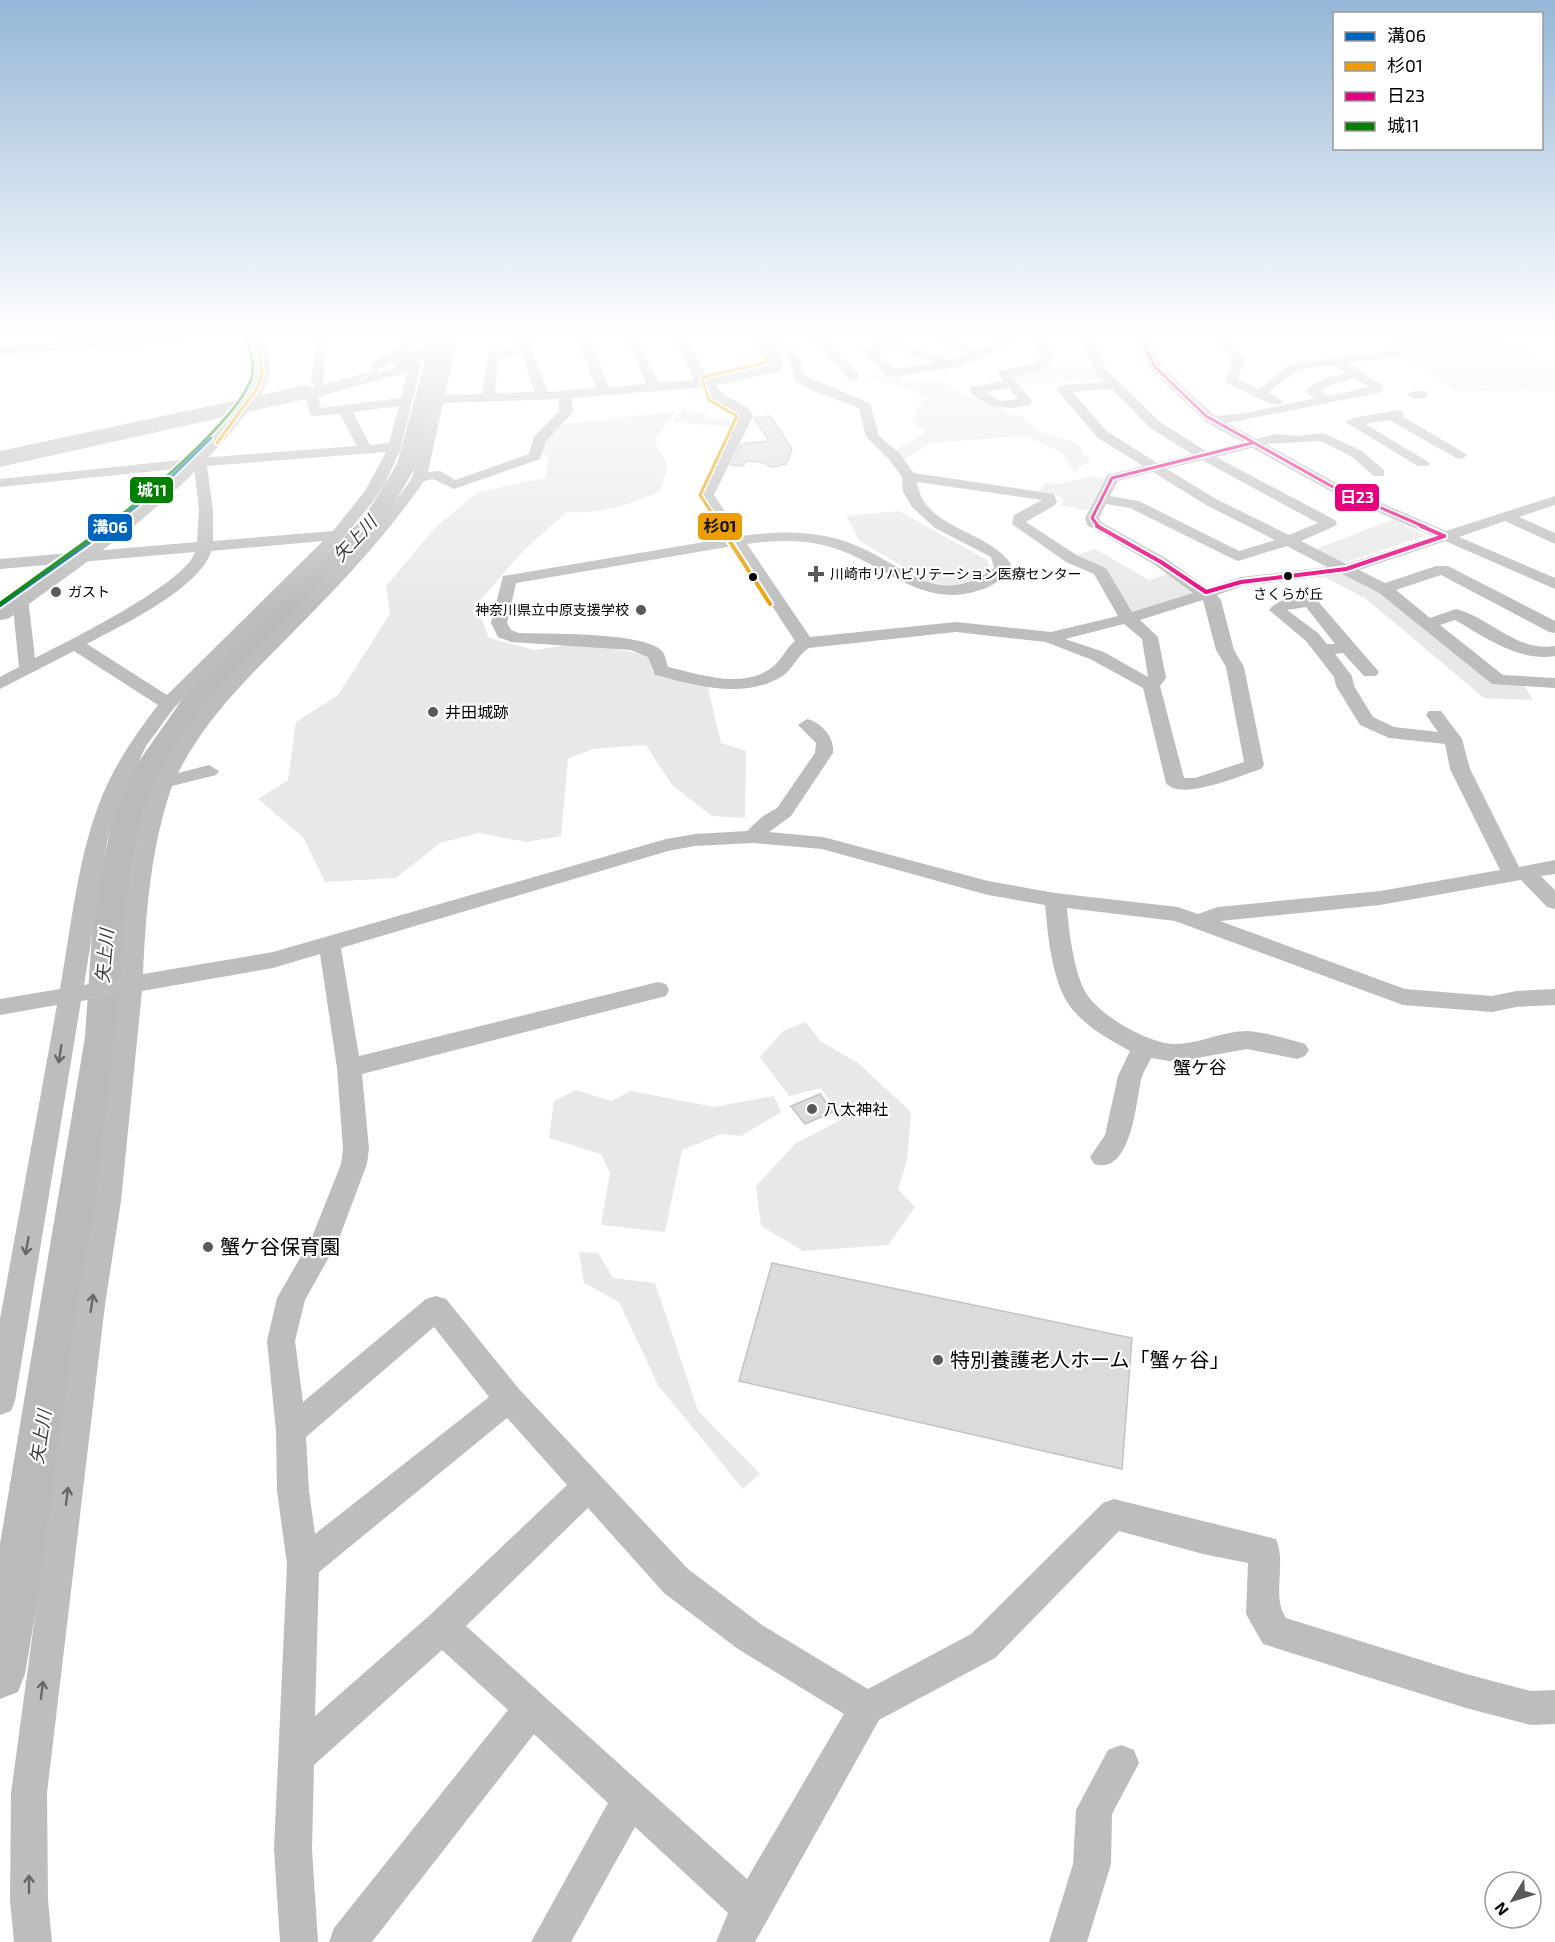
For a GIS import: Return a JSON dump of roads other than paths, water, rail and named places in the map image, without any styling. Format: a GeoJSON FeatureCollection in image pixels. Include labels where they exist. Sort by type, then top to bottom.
{"type":"FeatureCollection","features":[{"type":"Feature","properties":{"kind":"main road"},"geometry":{"type":"LineString","coordinates":[[0,613],[10,602],[140,510],[194,463],[221,429]]}},
{"type":"Feature","properties":{"kind":"street"},"geometry":{"type":"LineString","coordinates":[[0,451],[119,429]]}},
{"type":"Feature","properties":{"kind":"street"},"geometry":{"type":"LineString","coordinates":[[0,463],[144,429]]}},
{"type":"Feature","properties":{"kind":"street"},"geometry":{"type":"LineString","coordinates":[[354,429],[364,449]]}},
{"type":"Feature","properties":{"kind":"street"},"geometry":{"type":"LineString","coordinates":[[0,1401],[97,842],[109,803],[137,744],[168,704],[338,535],[363,507],[377,485],[398,429]]}},
{"type":"Feature","properties":{"kind":"street"},"geometry":{"type":"LineString","coordinates":[[33,1942],[29,1900],[29,1793],[91,1305],[108,1202],[131,986],[136,902],[144,851],[164,782],[179,752],[218,698],[289,627],[391,518],[419,478],[432,429]]}},
{"type":"Feature","properties":{"kind":"street"},"geometry":{"type":"LineString","coordinates":[[419,478],[435,474],[454,485],[535,456],[539,440],[550,429]]}},
{"type":"Feature","properties":{"kind":"street"},"geometry":{"type":"LineString","coordinates":[[738,429],[708,495],[805,644]]}},
{"type":"Feature","properties":{"kind":"street"},"geometry":{"type":"LineString","coordinates":[[871,429],[873,437],[893,454],[909,477],[908,485],[917,506],[933,520],[996,554],[1003,564],[995,576],[967,589],[946,591],[909,582],[853,550],[814,538],[797,536],[737,542],[509,579],[499,626],[504,633],[517,638],[584,639],[649,651],[656,656],[661,671],[732,685],[755,683],[768,677],[785,664],[795,648],[805,644],[956,627],[1051,637],[1128,619],[1241,582],[1346,569],[1555,500]]}},
{"type":"Feature","properties":{"kind":"street"},"geometry":{"type":"LineString","coordinates":[[1097,429],[1103,435],[1211,502],[1384,589],[1497,680],[1555,683]]}},
{"type":"Feature","properties":{"kind":"street"},"geometry":{"type":"LineString","coordinates":[[1101,499],[1134,504],[1238,556],[1289,541],[1330,523],[1292,506],[1161,429]]}},
{"type":"Feature","properties":{"kind":"street"},"geometry":{"type":"LineString","coordinates":[[1227,429],[1333,487],[1555,584]]}},
{"type":"Feature","properties":{"kind":"street"},"geometry":{"type":"LineString","coordinates":[[1363,429],[1423,463]]}},
{"type":"Feature","properties":{"kind":"street"},"geometry":{"type":"LineString","coordinates":[[1418,429],[1461,455]]}},
{"type":"Feature","properties":{"kind":"street"},"geometry":{"type":"LineString","coordinates":[[1151,685],[1176,783],[1196,784],[1254,765],[1235,667],[1225,650],[1213,600],[1206,592],[1161,562],[1095,525],[1092,518],[1112,478],[1275,438],[1297,440],[1323,437],[1357,453],[1378,473]]}},
{"type":"Feature","properties":{"kind":"street"},"geometry":{"type":"LineString","coordinates":[[0,483],[194,463],[393,447]]}},
{"type":"Feature","properties":{"kind":"street"},"geometry":{"type":"LineString","coordinates":[[0,684],[76,645],[180,581],[200,560],[208,524],[194,463]]}},
{"type":"Feature","properties":{"kind":"street"},"geometry":{"type":"LineString","coordinates":[[909,477],[1049,497],[1050,502],[1019,518],[1019,524],[1072,559],[1100,571],[1128,619],[1150,637],[1157,678],[1151,685]]}},
{"type":"Feature","properties":{"kind":"street"},"geometry":{"type":"LineString","coordinates":[[1506,516],[1555,539]]}},
{"type":"Feature","properties":{"kind":"street"},"geometry":{"type":"LineString","coordinates":[[0,564],[338,535]]}},
{"type":"Feature","properties":{"kind":"street"},"geometry":{"type":"LineString","coordinates":[[1384,589],[1442,569],[1555,628]]}},
{"type":"Feature","properties":{"kind":"street"},"geometry":{"type":"LineString","coordinates":[[10,602],[28,669]]}},
{"type":"Feature","properties":{"kind":"street"},"geometry":{"type":"LineString","coordinates":[[1370,672],[1347,648],[1310,602],[1283,605],[1276,610],[1312,637],[1343,676],[1345,686],[1366,721],[1389,732],[1453,739]]}},
{"type":"Feature","properties":{"kind":"street"},"geometry":{"type":"LineString","coordinates":[[1428,624],[1456,614],[1518,647],[1535,652],[1555,651]]}},
{"type":"Feature","properties":{"kind":"street"},"geometry":{"type":"LineString","coordinates":[[1051,637],[1057,643],[1096,655],[1119,671],[1151,685]]}},
{"type":"Feature","properties":{"kind":"street"},"geometry":{"type":"LineString","coordinates":[[76,645],[168,704]]}},
{"type":"Feature","properties":{"kind":"street"},"geometry":{"type":"LineString","coordinates":[[1322,650],[1347,648]]}},
{"type":"Feature","properties":{"kind":"street"},"geometry":{"type":"LineString","coordinates":[[1435,715],[1453,739],[1460,769],[1519,874],[1555,902]]}},
{"type":"Feature","properties":{"kind":"street"},"geometry":{"type":"LineString","coordinates":[[753,837],[770,820],[784,812],[824,753],[825,742],[807,726]]}},
{"type":"Feature","properties":{"kind":"street"},"geometry":{"type":"LineString","coordinates":[[164,782],[209,771]]}},
{"type":"Feature","properties":{"kind":"street"},"geometry":{"type":"LineString","coordinates":[[0,1007],[273,960],[666,845],[695,840],[753,837],[823,843],[948,879],[1055,900],[1178,914],[1403,997],[1457,1004],[1492,1004],[1516,999],[1555,997]]}},
{"type":"Feature","properties":{"kind":"street"},"geometry":{"type":"LineString","coordinates":[[1200,921],[1218,914],[1380,898],[1555,867]]}},
{"type":"Feature","properties":{"kind":"street"},"geometry":{"type":"LineString","coordinates":[[1055,900],[1060,945],[1076,997],[1110,1029],[1144,1048],[1175,1053],[1247,1040],[1297,1050]]}},
{"type":"Feature","properties":{"kind":"street"},"geometry":{"type":"LineString","coordinates":[[299,1942],[293,1849],[303,1564],[292,1491],[291,1431],[281,1341],[291,1298],[324,1240],[354,1164],[356,1149],[349,1068],[330,945]]}},
{"type":"Feature","properties":{"kind":"street"},"geometry":{"type":"LineString","coordinates":[[349,1068],[658,990]]}},
{"type":"Feature","properties":{"kind":"street"},"geometry":{"type":"LineString","coordinates":[[1103,1157],[1117,1138],[1130,1076],[1144,1048]]}},
{"type":"Feature","properties":{"kind":"street"},"geometry":{"type":"LineString","coordinates":[[291,1431],[436,1308],[509,1399],[676,1581],[750,1637],[867,1708]]}},
{"type":"Feature","properties":{"kind":"street"},"geometry":{"type":"LineString","coordinates":[[303,1564],[509,1399]]}},
{"type":"Feature","properties":{"kind":"street"},"geometry":{"type":"LineString","coordinates":[[296,1757],[442,1627],[588,1486]]}},
{"type":"Feature","properties":{"kind":"street"},"geometry":{"type":"LineString","coordinates":[[735,1942],[751,1908],[867,1708],[983,1646],[1114,1514],[1203,1538],[1265,1550],[1263,1614],[1275,1632],[1466,1691],[1531,1708],[1555,1707]]}},
{"type":"Feature","properties":{"kind":"street"},"geometry":{"type":"LineString","coordinates":[[442,1627],[751,1908]]}},
{"type":"Feature","properties":{"kind":"street"},"geometry":{"type":"LineString","coordinates":[[348,1942],[531,1708]]}},
{"type":"Feature","properties":{"kind":"street"},"geometry":{"type":"LineString","coordinates":[[1068,1942],[1092,1864],[1094,1810],[1121,1763]]}},
{"type":"Feature","properties":{"kind":"street"},"geometry":{"type":"LineString","coordinates":[[550,1942],[630,1800]]}},
{"type":"Feature","properties":{"kind":"waterway"},"geometry":{"type":"LineString","coordinates":[[0,457],[132,429]]}},
{"type":"Feature","properties":{"kind":"waterway","name":"矢上川"},"geometry":{"type":"LineString","coordinates":[[0,1674],[33,1492],[102,1037],[108,934],[116,872],[128,813],[151,764],[166,739],[193,703],[374,520],[407,464],[416,429]]}},
{"type":"Feature","properties":{"kind":"place","name":"川崎市リハビリテーション医療センター"},"geometry":{"type":"Point","coordinates":[816,574]}},
{"type":"Feature","properties":{"kind":"place","name":"さくらが丘"},"geometry":{"type":"Point","coordinates":[1288,576]}},
{"type":"Feature","properties":{"kind":"place","name":"ガスト"},"geometry":{"type":"Point","coordinates":[56,592]}},
{"type":"Feature","properties":{"kind":"place","name":"神奈川県立中原支援学校"},"geometry":{"type":"Point","coordinates":[641,610]}},
{"type":"Feature","properties":{"kind":"place","name":"井田城跡"},"geometry":{"type":"Point","coordinates":[433,712]}},
{"type":"Feature","properties":{"kind":"place","name":"八太神社"},"geometry":{"type":"Point","coordinates":[812,1109]}},
{"type":"Feature","properties":{"kind":"place","name":"蟹ケ谷保育園"},"geometry":{"type":"Point","coordinates":[208,1247]}},
{"type":"Feature","properties":{"kind":"place","name":"特別養護老人ホーム「蟹ヶ谷」"},"geometry":{"type":"Point","coordinates":[938,1360]}},
{"type":"Feature","properties":{"kind":"district","name":"蟹ケ谷"},"geometry":{"type":"Point","coordinates":[1200,1068]}}]}
